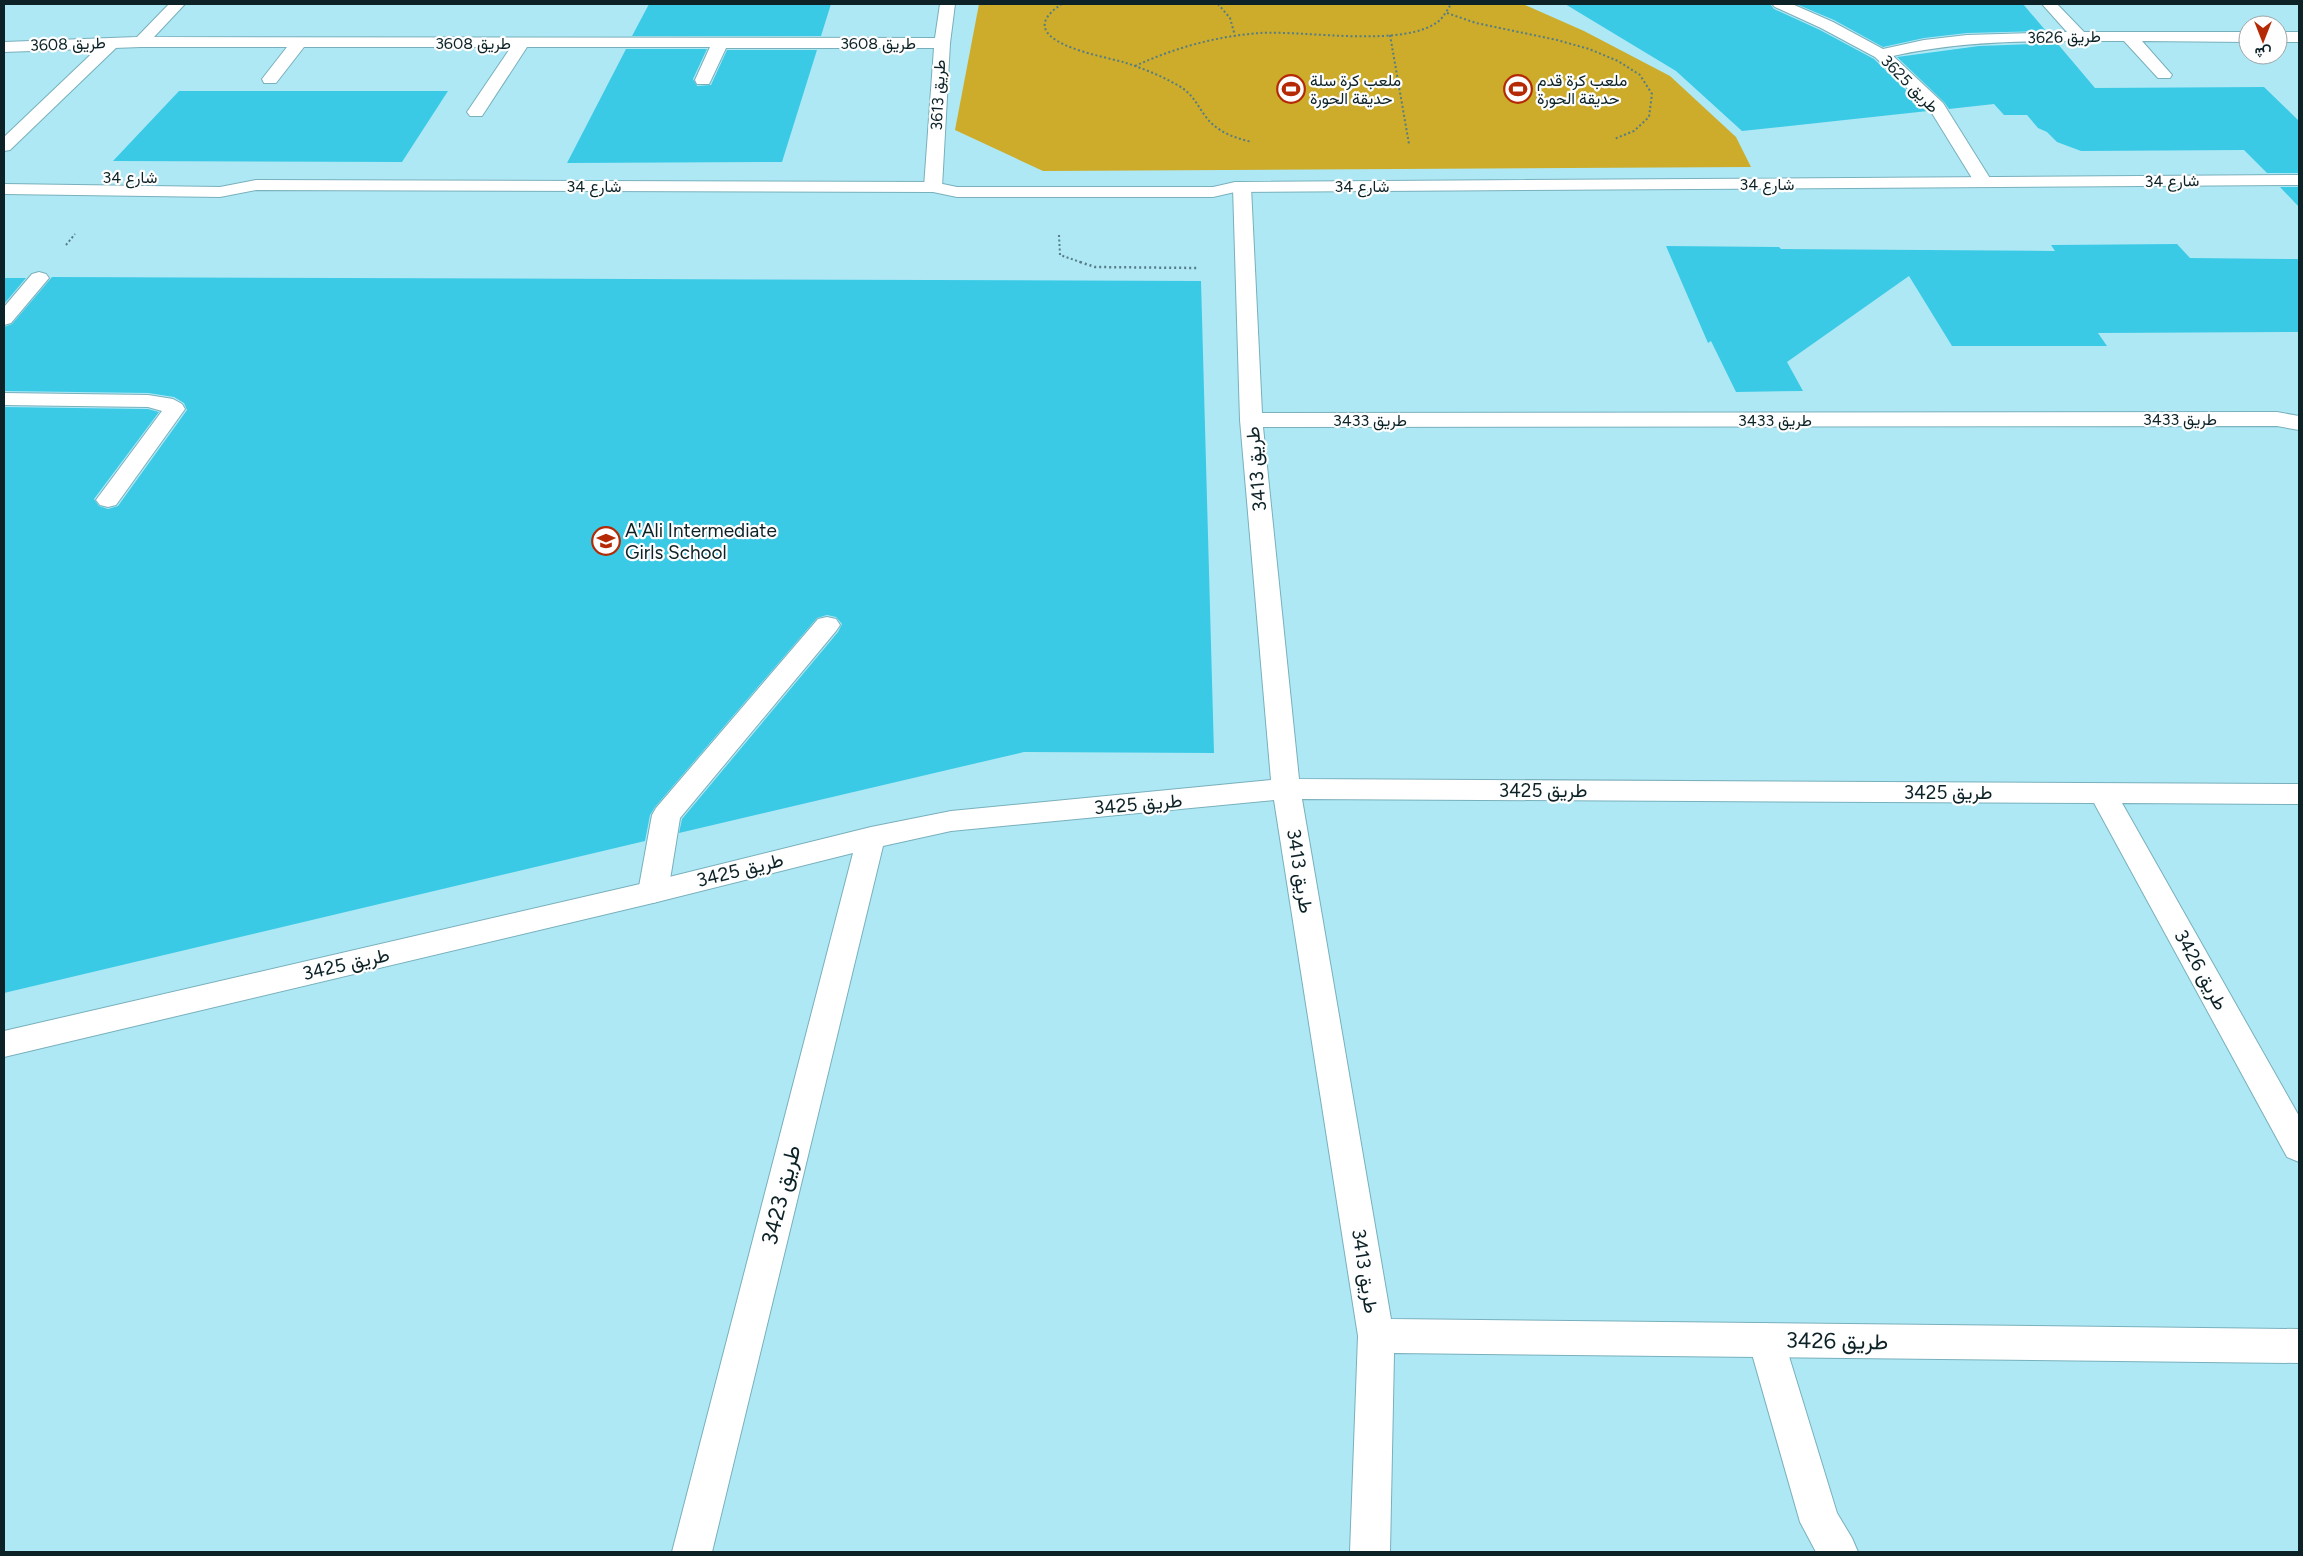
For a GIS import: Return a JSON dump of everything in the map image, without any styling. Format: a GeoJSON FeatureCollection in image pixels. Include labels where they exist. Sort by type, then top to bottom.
{"type":"FeatureCollection","features":[{"type":"Feature","properties":{"kind":"street"},"geometry":{"type":"LineString","coordinates":[[141,42],[177,4]]}},
{"type":"Feature","properties":{"kind":"street","name":"طريق 3613"},"geometry":{"type":"LineString","coordinates":[[933,186],[942,43],[948,4]]}},
{"type":"Feature","properties":{"kind":"street","name":"طريق 3625"},"geometry":{"type":"LineString","coordinates":[[1780,4],[1827,25],[1881,54],[1937,107],[1984,183]]}},
{"type":"Feature","properties":{"kind":"street"},"geometry":{"type":"LineString","coordinates":[[2049,4],[2080,37]]}},
{"type":"Feature","properties":{"kind":"street","name":"طريق 3626"},"geometry":{"type":"LineString","coordinates":[[1881,54],[1915,45],[1954,40],[2080,37],[2238,37]]}},
{"type":"Feature","properties":{"kind":"street"},"geometry":{"type":"LineString","coordinates":[[2129,37],[2164,75]]}},
{"type":"Feature","properties":{"kind":"street","name":"طريق 3608"},"geometry":{"type":"LineString","coordinates":[[4,47],[141,42],[942,43]]}},
{"type":"Feature","properties":{"kind":"street"},"geometry":{"type":"LineString","coordinates":[[4,146],[112,43]]}},
{"type":"Feature","properties":{"kind":"street"},"geometry":{"type":"LineString","coordinates":[[270,79],[299,43]]}},
{"type":"Feature","properties":{"kind":"street"},"geometry":{"type":"LineString","coordinates":[[476,112],[522,43]]}},
{"type":"Feature","properties":{"kind":"street"},"geometry":{"type":"LineString","coordinates":[[703,80],[720,43]]}},
{"type":"Feature","properties":{"kind":"street","name":"شارع 34"},"geometry":{"type":"LineString","coordinates":[[4,181],[53,178],[232,178],[256,185]]}},
{"type":"Feature","properties":{"kind":"street","name":"شارع 34"},"geometry":{"type":"LineString","coordinates":[[933,186],[958,179],[981,179],[1207,180],[1238,187]]}},
{"type":"Feature","properties":{"kind":"street","name":"شارع 34"},"geometry":{"type":"LineString","coordinates":[[4,189],[220,192],[256,185],[933,186],[957,192],[1213,192],[1238,187],[2299,180]]}},
{"type":"Feature","properties":{"kind":"street","name":"طريق 3413"},"geometry":{"type":"LineString","coordinates":[[1238,187],[1245,269],[1251,420],[1286,789],[1376,1336],[1370,1552]]}},
{"type":"Feature","properties":{"kind":"street"},"geometry":{"type":"LineString","coordinates":[[4,319],[39,278]]}},
{"type":"Feature","properties":{"kind":"street"},"geometry":{"type":"LineString","coordinates":[[4,399],[148,401],[165,404],[174,410],[108,500]]}},
{"type":"Feature","properties":{"kind":"street","name":"طريق 3433"},"geometry":{"type":"LineString","coordinates":[[1251,420],[2277,419],[2299,423]]}},
{"type":"Feature","properties":{"kind":"street"},"geometry":{"type":"LineString","coordinates":[[653,892],[666,816],[827,625]]}},
{"type":"Feature","properties":{"kind":"street","name":"طريق 3425"},"geometry":{"type":"LineString","coordinates":[[4,1044],[653,892],[871,838],[951,822],[1286,789],[2299,794]]}},
{"type":"Feature","properties":{"kind":"street","name":"طريق 3426"},"geometry":{"type":"LineString","coordinates":[[2102,793],[2299,1147]]}},
{"type":"Feature","properties":{"kind":"street","name":"طريق 3423"},"geometry":{"type":"LineString","coordinates":[[692,1552],[871,838]]}},
{"type":"Feature","properties":{"kind":"street","name":"طريق 3426"},"geometry":{"type":"LineString","coordinates":[[1376,1336],[2299,1346]]}},
{"type":"Feature","properties":{"kind":"street"},"geometry":{"type":"LineString","coordinates":[[1766,1340],[1820,1522],[1838,1552]]}},
{"type":"Feature","properties":{"kind":"path"},"geometry":{"type":"LineString","coordinates":[[1062,4],[1048,16],[1045,24],[1048,32],[1055,40],[1067,47],[1135,66],[1174,84],[1190,94],[1201,106],[1207,119],[1216,127],[1228,134],[1254,142]]}},
{"type":"Feature","properties":{"kind":"path"},"geometry":{"type":"LineString","coordinates":[[1218,4],[1230,15],[1235,36]]}},
{"type":"Feature","properties":{"kind":"path"},"geometry":{"type":"LineString","coordinates":[[1135,66],[1196,43],[1235,36],[1284,32],[1340,37],[1390,36],[1427,26],[1447,13],[1451,4]]}},
{"type":"Feature","properties":{"kind":"path"},"geometry":{"type":"LineString","coordinates":[[1447,13],[1478,24],[1574,43],[1595,50],[1628,66],[1648,86],[1652,99],[1652,109],[1647,120],[1637,130],[1606,141]]}},
{"type":"Feature","properties":{"kind":"path"},"geometry":{"type":"LineString","coordinates":[[1390,36],[1417,186]]}},
{"type":"Feature","properties":{"kind":"path"},"geometry":{"type":"LineString","coordinates":[[1055,192],[1060,255],[1095,267],[1245,269]]}},
{"type":"Feature","properties":{"kind":"shaded area"},"geometry":{"type":"Polygon","coordinates":[[[979,4],[1523,4],[1584,31],[1670,76],[1736,137],[1751,167],[1043,171],[955,130],[979,4]]]}},
{"type":"Feature","properties":{"kind":"building"},"geometry":{"type":"Polygon","coordinates":[[[649,4],[831,4],[821,36],[632,36],[649,4]]]}},
{"type":"Feature","properties":{"kind":"building"},"geometry":{"type":"Polygon","coordinates":[[[1565,4],[1770,4],[1774,9],[1820,30],[1874,59],[1928,111],[1742,131],[1676,71],[1565,4]]]}},
{"type":"Feature","properties":{"kind":"building"},"geometry":{"type":"Polygon","coordinates":[[[1796,4],[2023,4],[2046,31],[1967,33],[1924,38],[1883,47],[1834,20],[1796,4]]]}},
{"type":"Feature","properties":{"kind":"building"},"geometry":{"type":"Polygon","coordinates":[[[2057,43],[2095,88],[2264,87],[2299,121],[2299,173],[2267,173],[2244,150],[2081,151],[2057,142],[2047,132],[2038,128],[2027,115],[2004,115],[1994,104],[1949,109],[1897,57],[1979,46],[2057,43]]]}},
{"type":"Feature","properties":{"kind":"building"},"geometry":{"type":"Polygon","coordinates":[[[626,49],[707,49],[693,79],[697,86],[711,85],[727,50],[817,50],[782,162],[567,163],[626,49]]]}},
{"type":"Feature","properties":{"kind":"building"},"geometry":{"type":"Polygon","coordinates":[[[179,91],[448,91],[402,162],[113,161],[179,91]]]}},
{"type":"Feature","properties":{"kind":"building"},"geometry":{"type":"Polygon","coordinates":[[[2280,187],[2299,187],[2299,207],[2280,187]]]}},
{"type":"Feature","properties":{"kind":"building"},"geometry":{"type":"Polygon","coordinates":[[[2177,244],[2190,258],[2299,259],[2299,332],[2098,333],[2107,346],[1952,346],[1909,276],[1787,362],[1803,391],[1736,392],[1711,341],[1708,343],[1666,246],[1779,247],[1781,249],[2055,251],[2051,245],[2177,244]]]}},
{"type":"Feature","properties":{"kind":"building","name":"A'Ali Intermediate Girls School"},"geometry":{"type":"Polygon","coordinates":[[[52,277],[1201,281],[1214,753],[1024,752],[679,833],[682,819],[838,632],[842,624],[836,617],[827,615],[817,618],[655,807],[650,815],[645,841],[4,993],[4,407],[148,409],[159,412],[94,499],[99,506],[108,509],[118,506],[187,410],[184,403],[174,397],[148,393],[4,391],[4,327],[12,324],[52,277]]]}},
{"type":"Feature","properties":{"kind":"building"},"geometry":{"type":"Polygon","coordinates":[[[4,278],[26,278],[4,304],[4,278]]]}},
{"type":"Feature","properties":{"kind":"place","name":"ملعب كرة سلة حديقة الحورة"},"geometry":{"type":"Point","coordinates":[1291,89]}},
{"type":"Feature","properties":{"kind":"place","name":"ملعب كرة قدم حديقة الحورة"},"geometry":{"type":"Point","coordinates":[1518,89]}},
{"type":"Feature","properties":{"kind":"place","name":"A'Ali Intermediate Girls School"},"geometry":{"type":"Point","coordinates":[606,541]}}]}
